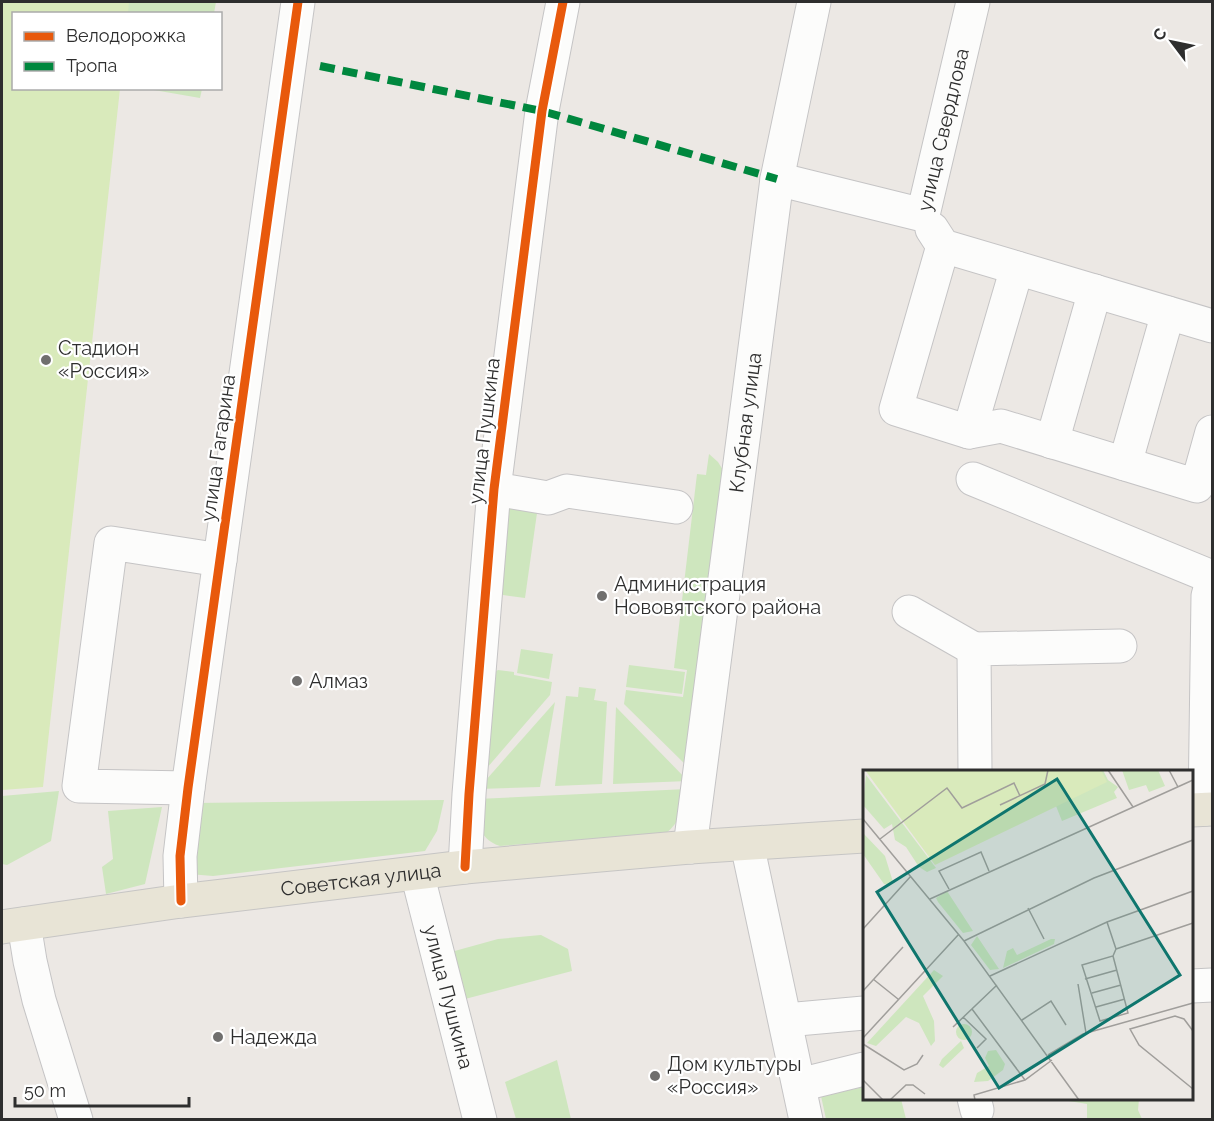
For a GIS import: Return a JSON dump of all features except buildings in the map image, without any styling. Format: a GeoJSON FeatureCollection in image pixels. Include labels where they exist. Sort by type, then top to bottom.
{"type":"FeatureCollection","features":[{"type":"Feature","properties":{"kind":"main road","name":"Советская улица"},"geometry":{"type":"LineString","coordinates":[[13,926],[181,900],[465,867],[863,836]]}},
{"type":"Feature","properties":{"kind":"street","name":"улица Гагарина"},"geometry":{"type":"LineString","coordinates":[[181,900],[180,856],[188,789],[298,2]]}},
{"type":"Feature","properties":{"kind":"street","name":"улица Пушкина"},"geometry":{"type":"LineString","coordinates":[[465,867],[494,489],[542,111],[563,2]]}},
{"type":"Feature","properties":{"kind":"street","name":"Клубная улица"},"geometry":{"type":"LineString","coordinates":[[690,848],[777,179],[814,2]]}},
{"type":"Feature","properties":{"kind":"street","name":"улица Свердлова"},"geometry":{"type":"LineString","coordinates":[[777,179],[922,215],[973,2]]}},
{"type":"Feature","properties":{"kind":"street"},"geometry":{"type":"LineString","coordinates":[[922,215],[943,246],[1212,326]]}},
{"type":"Feature","properties":{"kind":"street"},"geometry":{"type":"LineString","coordinates":[[943,246],[896,409],[969,432],[1001,426],[1205,488],[1212,432]]}},
{"type":"Feature","properties":{"kind":"street"},"geometry":{"type":"LineString","coordinates":[[969,432],[1017,268]]}},
{"type":"Feature","properties":{"kind":"street"},"geometry":{"type":"LineString","coordinates":[[1052,442],[1095,291]]}},
{"type":"Feature","properties":{"kind":"street"},"geometry":{"type":"LineString","coordinates":[[1125,464],[1168,313]]}},
{"type":"Feature","properties":{"kind":"street"},"geometry":{"type":"LineString","coordinates":[[974,479],[1212,579],[1208,596],[1203,810]]}},
{"type":"Feature","properties":{"kind":"street"},"geometry":{"type":"LineString","coordinates":[[494,489],[548,498],[567,491],[676,507]]}},
{"type":"Feature","properties":{"kind":"street"},"geometry":{"type":"LineString","coordinates":[[188,789],[79,786],[111,543],[220,560]]}},
{"type":"Feature","properties":{"kind":"street"},"geometry":{"type":"LineString","coordinates":[[909,612],[974,649],[1120,646]]}},
{"type":"Feature","properties":{"kind":"street"},"geometry":{"type":"LineString","coordinates":[[974,649],[975,770]]}},
{"type":"Feature","properties":{"kind":"street"},"geometry":{"type":"LineString","coordinates":[[747,844],[806,1119]]}},
{"type":"Feature","properties":{"kind":"street","name":"улица Пушкина"},"geometry":{"type":"LineString","coordinates":[[417,873],[480,1119]]}},
{"type":"Feature","properties":{"kind":"street"},"geometry":{"type":"LineString","coordinates":[[13,926],[30,962],[39,1000],[76,1119]]}},
{"type":"Feature","properties":{"kind":"street"},"geometry":{"type":"LineString","coordinates":[[1193,986],[1212,985]]}},
{"type":"Feature","properties":{"kind":"street"},"geometry":{"type":"LineString","coordinates":[[786,1020],[863,1013]]}},
{"type":"Feature","properties":{"kind":"street"},"geometry":{"type":"LineString","coordinates":[[800,1085],[863,1069]]}},
{"type":"Feature","properties":{"kind":"green space","name":"Стадион «Россия»"},"geometry":{"type":"Polygon","coordinates":[[[2,2],[129,2],[128,12],[12,12],[12,90],[120,90],[43,787],[2,790],[2,2]]]}},
{"type":"Feature","properties":{"kind":"green space"},"geometry":{"type":"Polygon","coordinates":[[[102,2],[216,2],[214,12],[101,12],[102,2]]]}},
{"type":"Feature","properties":{"kind":"green space"},"geometry":{"type":"Polygon","coordinates":[[[154,90],[202,90],[200,98],[154,90]]]}},
{"type":"Feature","properties":{"kind":"green space"},"geometry":{"type":"Polygon","coordinates":[[[709,454],[718,462],[726,475],[689,768],[624,704],[626,690],[683,697],[687,670],[674,668],[697,474],[706,475],[709,454]]]}},
{"type":"Feature","properties":{"kind":"green space"},"geometry":{"type":"Polygon","coordinates":[[[538,506],[525,598],[503,595],[499,592],[508,507],[538,506]]]}},
{"type":"Feature","properties":{"kind":"green space"},"geometry":{"type":"Polygon","coordinates":[[[521,649],[553,654],[549,679],[517,673],[521,649]]]}},
{"type":"Feature","properties":{"kind":"green space"},"geometry":{"type":"Polygon","coordinates":[[[629,665],[685,672],[682,694],[626,687],[629,665]]]}},
{"type":"Feature","properties":{"kind":"green space"},"geometry":{"type":"Polygon","coordinates":[[[498,670],[552,682],[550,695],[480,776],[495,672],[498,670]]]}},
{"type":"Feature","properties":{"kind":"green space"},"geometry":{"type":"Polygon","coordinates":[[[579,687],[596,689],[594,700],[607,702],[602,784],[555,786],[566,696],[578,697],[579,687]]]}},
{"type":"Feature","properties":{"kind":"green space"},"geometry":{"type":"Polygon","coordinates":[[[555,702],[540,787],[478,789],[555,702]]]}},
{"type":"Feature","properties":{"kind":"green space"},"geometry":{"type":"Polygon","coordinates":[[[616,707],[688,781],[613,784],[616,707]]]}},
{"type":"Feature","properties":{"kind":"green space"},"geometry":{"type":"Polygon","coordinates":[[[687,789],[678,819],[666,833],[500,846],[492,843],[480,827],[477,799],[687,789]]]}},
{"type":"Feature","properties":{"kind":"green space"},"geometry":{"type":"Polygon","coordinates":[[[59,791],[51,841],[7,865],[2,864],[2,796],[59,791]]]}},
{"type":"Feature","properties":{"kind":"green space"},"geometry":{"type":"Polygon","coordinates":[[[444,800],[437,831],[425,851],[213,876],[189,874],[194,803],[444,800]]]}},
{"type":"Feature","properties":{"kind":"green space"},"geometry":{"type":"Polygon","coordinates":[[[162,807],[145,884],[106,894],[102,867],[113,859],[108,811],[162,807]]]}},
{"type":"Feature","properties":{"kind":"green space"},"geometry":{"type":"Polygon","coordinates":[[[541,935],[568,949],[572,971],[465,999],[451,952],[498,939],[541,935]]]}},
{"type":"Feature","properties":{"kind":"green space"},"geometry":{"type":"Polygon","coordinates":[[[557,1060],[571,1119],[516,1119],[505,1082],[557,1060]]]}},
{"type":"Feature","properties":{"kind":"green space"},"geometry":{"type":"Polygon","coordinates":[[[863,1087],[863,1100],[901,1100],[906,1119],[826,1119],[821,1096],[863,1087]]]}},
{"type":"Feature","properties":{"kind":"green space"},"geometry":{"type":"Polygon","coordinates":[[[1063,1100],[1139,1100],[1138,1110],[1142,1119],[1087,1119],[1087,1104],[1063,1100]]]}},
{"type":"Feature","properties":{"kind":"marked path"},"geometry":{"type":"LineString","coordinates":[[320,66],[542,111],[777,179]]}},
{"type":"Feature","properties":{"kind":"cycle path"},"geometry":{"type":"LineString","coordinates":[[181,901],[180,856],[188,788],[298,2]]}},
{"type":"Feature","properties":{"kind":"cycle path"},"geometry":{"type":"LineString","coordinates":[[465,867],[494,489],[542,111],[563,2]]}},
{"type":"Feature","properties":{"kind":"place","name":"Стадион «Россия»"},"geometry":{"type":"Point","coordinates":[46,360]}},
{"type":"Feature","properties":{"kind":"place","name":"Администрация Нововятского района"},"geometry":{"type":"Point","coordinates":[602,596]}},
{"type":"Feature","properties":{"kind":"place","name":"Алмаз"},"geometry":{"type":"Point","coordinates":[297,681]}},
{"type":"Feature","properties":{"kind":"place","name":"Надежда"},"geometry":{"type":"Point","coordinates":[218,1037]}},
{"type":"Feature","properties":{"kind":"place","name":"Дом культуры «Россия»"},"geometry":{"type":"Point","coordinates":[655,1076]}}]}
